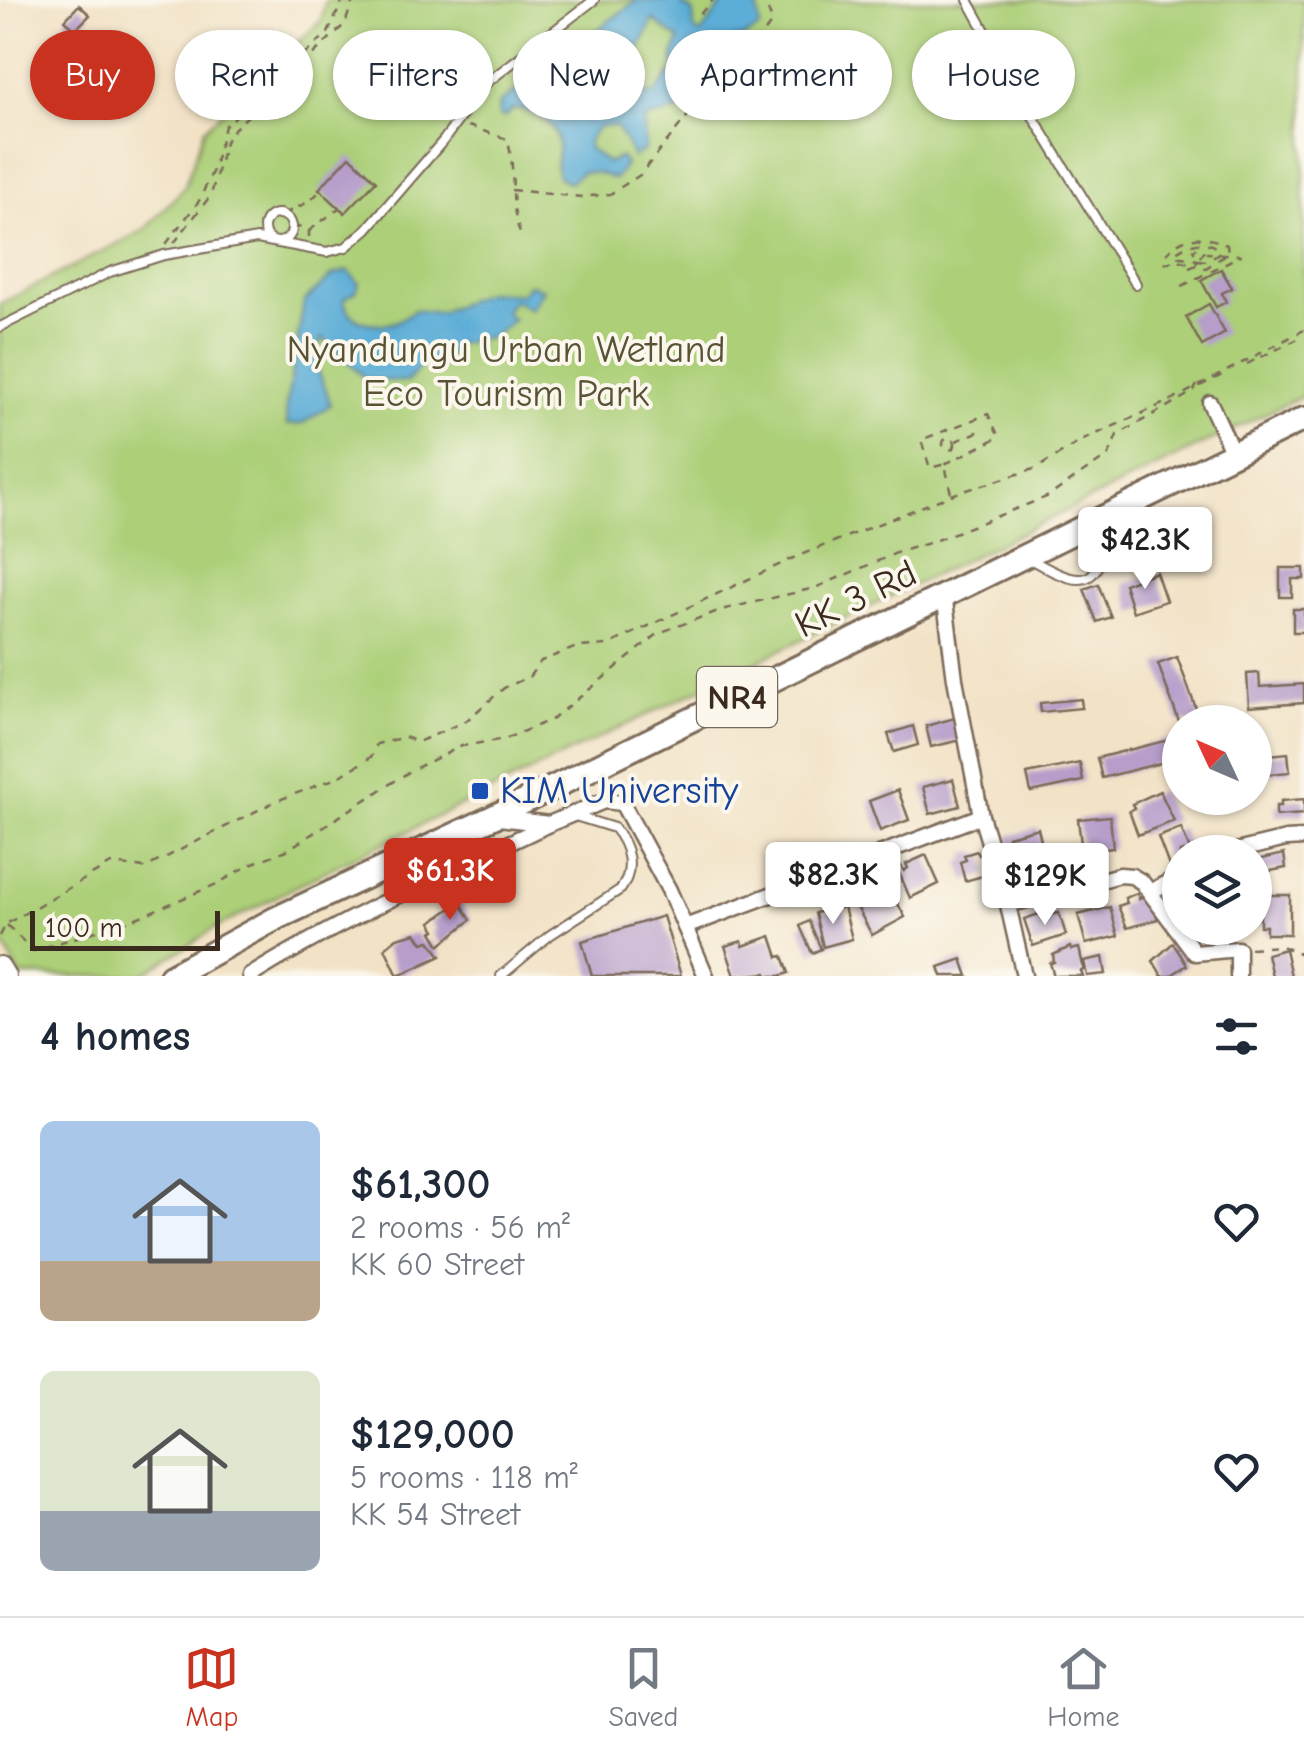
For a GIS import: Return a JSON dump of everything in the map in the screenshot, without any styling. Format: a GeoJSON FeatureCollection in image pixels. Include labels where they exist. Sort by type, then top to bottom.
{"type":"FeatureCollection","features":[{"type":"Feature","properties":{"kind":"highway","name":"KK 3 Rd"},"geometry":{"type":"LineString","coordinates":[[170,976],[276,919],[493,817],[1304,419]]}},
{"type":"Feature","properties":{"kind":"street"},"geometry":{"type":"LineString","coordinates":[[1210,403],[1233,454]]}},
{"type":"Feature","properties":{"kind":"street"},"geometry":{"type":"LineString","coordinates":[[944,594],[954,679],[982,816],[1024,976]]}},
{"type":"Feature","properties":{"kind":"street"},"geometry":{"type":"LineString","coordinates":[[250,976],[284,954],[391,900],[604,801],[622,803],[653,858],[706,976]]}},
{"type":"Feature","properties":{"kind":"street"},"geometry":{"type":"LineString","coordinates":[[685,927],[982,816]]}},
{"type":"Feature","properties":{"kind":"street"},"geometry":{"type":"LineString","coordinates":[[493,817],[549,824]]}},
{"type":"Feature","properties":{"kind":"street"},"geometry":{"type":"LineString","coordinates":[[1272,842],[1304,838]]}},
{"type":"Feature","properties":{"kind":"street"},"geometry":{"type":"LineString","coordinates":[[1008,905],[1120,875],[1142,882],[1195,953],[1238,949],[1238,976]]}},
{"type":"Feature","properties":{"kind":"street"},"geometry":{"type":"LineString","coordinates":[[1150,892],[1162,886]]}},
{"type":"Feature","properties":{"kind":"street"},"geometry":{"type":"LineString","coordinates":[[0,966],[6,976]]}},
{"type":"Feature","properties":{"kind":"lane"},"geometry":{"type":"LineString","coordinates":[[493,78],[594,0]]}},
{"type":"Feature","properties":{"kind":"lane"},"geometry":{"type":"LineString","coordinates":[[968,0],[1032,115],[1136,284]]}},
{"type":"Feature","properties":{"kind":"lane"},"geometry":{"type":"LineString","coordinates":[[0,327],[110,272],[164,255],[257,238],[327,252],[346,247],[458,120]]}},
{"type":"Feature","properties":{"kind":"lane"},"geometry":{"type":"LineString","coordinates":[[284,214],[292,224],[289,237],[276,242],[268,238],[264,224],[270,216],[284,214]]}},
{"type":"Feature","properties":{"kind":"lane"},"geometry":{"type":"LineString","coordinates":[[1024,555],[1066,580],[1081,580],[1094,573],[1104,558],[1108,514]]}},
{"type":"Feature","properties":{"kind":"lane"},"geometry":{"type":"LineString","coordinates":[[501,976],[550,935],[620,889],[628,879],[626,849],[614,828],[570,815]]}},
{"type":"Feature","properties":{"kind":"path"},"geometry":{"type":"LineString","coordinates":[[164,255],[166,244],[199,200],[213,170],[225,126],[328,33],[343,0]]}},
{"type":"Feature","properties":{"kind":"path"},"geometry":{"type":"LineString","coordinates":[[164,255],[212,195],[225,142],[234,129],[345,24],[353,0]]}},
{"type":"Feature","properties":{"kind":"path"},"geometry":{"type":"LineString","coordinates":[[700,14],[713,0]]}},
{"type":"Feature","properties":{"kind":"path"},"geometry":{"type":"LineString","coordinates":[[511,190],[582,198],[610,194],[640,175],[692,109],[694,90],[704,66],[754,45],[764,36],[772,22],[764,0]]}},
{"type":"Feature","properties":{"kind":"path"},"geometry":{"type":"LineString","coordinates":[[463,120],[470,128],[507,138],[512,155],[514,217],[520,233]]}},
{"type":"Feature","properties":{"kind":"path"},"geometry":{"type":"LineString","coordinates":[[284,214],[310,201],[321,190]]}},
{"type":"Feature","properties":{"kind":"path"},"geometry":{"type":"LineString","coordinates":[[302,247],[309,231],[339,208]]}},
{"type":"Feature","properties":{"kind":"path"},"geometry":{"type":"LineString","coordinates":[[292,224],[309,231]]}},
{"type":"Feature","properties":{"kind":"path"},"geometry":{"type":"LineString","coordinates":[[1219,254],[1207,261],[1166,263],[1164,257],[1171,247],[1195,236],[1227,245],[1228,253]]}},
{"type":"Feature","properties":{"kind":"path"},"geometry":{"type":"LineString","coordinates":[[1219,254],[1217,248],[1195,242],[1175,252],[1176,256],[1197,261],[1206,268],[1228,253]]}},
{"type":"Feature","properties":{"kind":"path"},"geometry":{"type":"LineString","coordinates":[[1182,286],[1241,255],[1204,252],[1200,247],[1193,250],[1197,261]]}},
{"type":"Feature","properties":{"kind":"path"},"geometry":{"type":"LineString","coordinates":[[1198,278],[1189,268],[1204,252]]}},
{"type":"Feature","properties":{"kind":"path"},"geometry":{"type":"LineString","coordinates":[[0,936],[6,924],[110,864],[145,868],[274,802],[339,777],[371,757],[376,744],[405,737],[418,742],[466,720],[504,688],[529,677],[541,661],[578,646],[608,645],[798,556],[952,495],[1037,468],[1083,440],[1304,333]]}},
{"type":"Feature","properties":{"kind":"path"},"geometry":{"type":"LineString","coordinates":[[6,924],[33,951],[134,919],[218,884],[253,863],[287,850],[412,770],[462,746],[506,739],[553,719],[658,633],[721,610],[815,588],[1049,496],[1109,456],[1117,435],[1199,385]]}},
{"type":"Feature","properties":{"kind":"path"},"geometry":{"type":"LineString","coordinates":[[988,414],[999,437],[930,468],[921,440],[943,431],[988,414]]}},
{"type":"Feature","properties":{"kind":"path"},"geometry":{"type":"LineString","coordinates":[[950,450],[954,442],[980,430]]}},
{"type":"Feature","properties":{"kind":"path"},"geometry":{"type":"LineString","coordinates":[[943,431],[954,442]]}},
{"type":"Feature","properties":{"kind":"path"},"geometry":{"type":"LineString","coordinates":[[936,449],[943,446],[946,438]]}},
{"type":"Feature","properties":{"kind":"path"},"geometry":{"type":"LineString","coordinates":[[943,446],[954,459]]}},
{"type":"Feature","properties":{"kind":"path"},"geometry":{"type":"LineString","coordinates":[[945,464],[952,495]]}},
{"type":"Feature","properties":{"kind":"path"},"geometry":{"type":"LineString","coordinates":[[1238,949],[1280,946],[1304,954]]}},
{"type":"Feature","properties":{"kind":"green space","name":"Nyandungu Urban Wetland Eco Tourism Park"},"geometry":{"type":"Polygon","coordinates":[[[326,0],[1304,0],[1304,395],[332,868],[214,929],[140,976],[21,976],[0,939],[0,304],[144,230],[184,188],[205,128],[214,120],[313,120],[311,30],[321,21],[326,0]]]}},
{"type":"Feature","properties":{"kind":"water"},"geometry":{"type":"Polygon","coordinates":[[[637,0],[686,0],[683,6],[693,12],[694,30],[666,30],[653,20],[645,37],[645,30],[597,30],[637,0]]]}},
{"type":"Feature","properties":{"kind":"water"},"geometry":{"type":"Polygon","coordinates":[[[757,1],[760,28],[704,30],[723,3],[757,1]]]}},
{"type":"Feature","properties":{"kind":"water"},"geometry":{"type":"Polygon","coordinates":[[[665,81],[665,114],[645,120],[645,93],[654,95],[665,81]]]}},
{"type":"Feature","properties":{"kind":"water"},"geometry":{"type":"Polygon","coordinates":[[[513,93],[513,109],[505,117],[499,116],[500,103],[513,93]]]}},
{"type":"Feature","properties":{"kind":"water"},"geometry":{"type":"Polygon","coordinates":[[[644,120],[645,149],[633,157],[617,127],[603,126],[588,141],[589,149],[607,163],[621,157],[625,165],[615,179],[582,172],[569,182],[558,177],[558,142],[545,121],[644,120]]]}},
{"type":"Feature","properties":{"kind":"water"},"geometry":{"type":"Polygon","coordinates":[[[348,271],[359,283],[356,291],[344,299],[346,307],[361,321],[376,324],[395,322],[415,310],[440,313],[486,292],[521,294],[529,284],[543,289],[531,309],[513,300],[505,312],[513,320],[492,337],[452,345],[445,364],[423,364],[407,382],[366,379],[323,338],[316,364],[330,405],[302,424],[287,425],[286,408],[304,302],[333,275],[348,271]]]}},
{"type":"Feature","properties":{"kind":"building"},"geometry":{"type":"Polygon","coordinates":[[[79,5],[90,15],[75,30],[65,20],[79,5]]]}},
{"type":"Feature","properties":{"kind":"building"},"geometry":{"type":"Polygon","coordinates":[[[350,156],[376,181],[345,213],[319,189],[350,156]]]}},
{"type":"Feature","properties":{"kind":"building"},"geometry":{"type":"Polygon","coordinates":[[[1221,269],[1232,288],[1222,293],[1226,302],[1216,307],[1201,280],[1221,269]]]}},
{"type":"Feature","properties":{"kind":"building"},"geometry":{"type":"Polygon","coordinates":[[[1209,304],[1225,333],[1202,346],[1186,317],[1209,304]]]}},
{"type":"Feature","properties":{"kind":"building"},"geometry":{"type":"Polygon","coordinates":[[[1139,526],[1150,553],[1139,555],[1136,544],[1131,545],[1127,535],[1135,533],[1133,527],[1139,526]]]}},
{"type":"Feature","properties":{"kind":"building"},"geometry":{"type":"Polygon","coordinates":[[[1280,568],[1304,568],[1304,579],[1292,579],[1292,597],[1280,597],[1280,568]]]}},
{"type":"Feature","properties":{"kind":"building"},"geometry":{"type":"Polygon","coordinates":[[[1156,572],[1166,601],[1133,612],[1124,584],[1156,572]]]}},
{"type":"Feature","properties":{"kind":"building"},"geometry":{"type":"Polygon","coordinates":[[[1098,584],[1111,617],[1097,622],[1084,589],[1098,584]]]}},
{"type":"Feature","properties":{"kind":"building"},"geometry":{"type":"Polygon","coordinates":[[[1293,609],[1304,609],[1304,632],[1293,632],[1293,609]]]}},
{"type":"Feature","properties":{"kind":"building"},"geometry":{"type":"Polygon","coordinates":[[[1177,657],[1195,705],[1173,705],[1158,664],[1177,657]]]}},
{"type":"Feature","properties":{"kind":"building"},"geometry":{"type":"Polygon","coordinates":[[[1259,673],[1260,687],[1304,684],[1304,703],[1249,705],[1247,674],[1259,673]]]}},
{"type":"Feature","properties":{"kind":"building"},"geometry":{"type":"Polygon","coordinates":[[[1081,699],[1082,708],[1041,712],[1040,703],[1081,699]]]}},
{"type":"Feature","properties":{"kind":"building"},"geometry":{"type":"Polygon","coordinates":[[[955,718],[961,740],[931,747],[926,726],[955,718]]]}},
{"type":"Feature","properties":{"kind":"building"},"geometry":{"type":"Polygon","coordinates":[[[913,726],[918,745],[894,752],[888,734],[913,726]]]}},
{"type":"Feature","properties":{"kind":"building"},"geometry":{"type":"Polygon","coordinates":[[[1162,742],[1162,763],[1102,778],[1097,758],[1162,742]]]}},
{"type":"Feature","properties":{"kind":"building"},"geometry":{"type":"Polygon","coordinates":[[[1288,753],[1290,772],[1272,774],[1272,755],[1288,753]]]}},
{"type":"Feature","properties":{"kind":"building"},"geometry":{"type":"Polygon","coordinates":[[[1080,763],[1083,781],[1031,792],[1027,774],[1080,763]]]}},
{"type":"Feature","properties":{"kind":"building"},"geometry":{"type":"Polygon","coordinates":[[[953,779],[960,806],[930,814],[923,787],[953,779]]]}},
{"type":"Feature","properties":{"kind":"building"},"geometry":{"type":"Polygon","coordinates":[[[898,790],[909,820],[880,831],[869,801],[898,790]]]}},
{"type":"Feature","properties":{"kind":"building"},"geometry":{"type":"Polygon","coordinates":[[[1160,791],[1162,815],[1171,815],[1174,821],[1138,835],[1129,811],[1134,808],[1132,804],[1160,791]]]}},
{"type":"Feature","properties":{"kind":"building"},"geometry":{"type":"Polygon","coordinates":[[[1304,799],[1304,814],[1276,816],[1276,806],[1281,806],[1281,801],[1304,799]]]}},
{"type":"Feature","properties":{"kind":"building"},"geometry":{"type":"Polygon","coordinates":[[[1110,816],[1113,848],[1082,852],[1078,819],[1110,816]]]}},
{"type":"Feature","properties":{"kind":"building"},"geometry":{"type":"Polygon","coordinates":[[[1038,828],[1045,857],[1015,864],[1008,836],[1038,828]]]}},
{"type":"Feature","properties":{"kind":"building"},"geometry":{"type":"Polygon","coordinates":[[[1181,828],[1184,835],[1163,835],[1181,828]]]}},
{"type":"Feature","properties":{"kind":"building"},"geometry":{"type":"Polygon","coordinates":[[[977,851],[979,855],[984,853],[990,874],[965,881],[960,862],[966,860],[964,855],[977,851]]]}},
{"type":"Feature","properties":{"kind":"building"},"geometry":{"type":"Polygon","coordinates":[[[1284,854],[1286,868],[1272,871],[1272,857],[1284,854]]]}},
{"type":"Feature","properties":{"kind":"building"},"geometry":{"type":"Polygon","coordinates":[[[926,855],[939,884],[910,898],[897,868],[901,866],[904,871],[908,868],[906,864],[926,855]]]}},
{"type":"Feature","properties":{"kind":"building"},"geometry":{"type":"Polygon","coordinates":[[[865,869],[872,888],[850,895],[844,877],[865,869]]]}},
{"type":"Feature","properties":{"kind":"building"},"geometry":{"type":"Polygon","coordinates":[[[891,891],[905,917],[872,935],[858,909],[891,891]]]}},
{"type":"Feature","properties":{"kind":"building"},"geometry":{"type":"Polygon","coordinates":[[[1137,893],[1139,899],[1148,895],[1158,919],[1127,928],[1118,906],[1137,893]]]}},
{"type":"Feature","properties":{"kind":"building"},"geometry":{"type":"Polygon","coordinates":[[[1272,895],[1290,895],[1290,934],[1272,934],[1272,895]]]}},
{"type":"Feature","properties":{"kind":"building"},"geometry":{"type":"Polygon","coordinates":[[[460,902],[471,920],[440,945],[431,922],[460,902]]]}},
{"type":"Feature","properties":{"kind":"building"},"geometry":{"type":"Polygon","coordinates":[[[844,907],[852,939],[823,947],[815,913],[844,907]]]}},
{"type":"Feature","properties":{"kind":"building"},"geometry":{"type":"Polygon","coordinates":[[[1110,907],[1118,936],[1086,944],[1078,915],[1110,907]]]}},
{"type":"Feature","properties":{"kind":"building"},"geometry":{"type":"Polygon","coordinates":[[[1059,913],[1066,935],[1033,946],[1024,919],[1059,913]]]}},
{"type":"Feature","properties":{"kind":"building"},"geometry":{"type":"Polygon","coordinates":[[[663,916],[681,976],[592,976],[582,941],[663,916]]]}},
{"type":"Feature","properties":{"kind":"building"},"geometry":{"type":"Polygon","coordinates":[[[809,921],[821,949],[812,953],[800,926],[809,921]]]}},
{"type":"Feature","properties":{"kind":"building"},"geometry":{"type":"Polygon","coordinates":[[[416,933],[423,943],[430,941],[441,956],[398,976],[385,948],[397,938],[416,933]]]}},
{"type":"Feature","properties":{"kind":"building"},"geometry":{"type":"Polygon","coordinates":[[[771,936],[789,973],[735,976],[725,946],[742,941],[743,946],[771,936]]]}},
{"type":"Feature","properties":{"kind":"building"},"geometry":{"type":"Polygon","coordinates":[[[1174,945],[1187,965],[1170,976],[1162,976],[1153,961],[1174,945]]]}},
{"type":"Feature","properties":{"kind":"building"},"geometry":{"type":"Polygon","coordinates":[[[1070,947],[1079,948],[1083,976],[1054,976],[1050,963],[1054,962],[1053,955],[1070,947]]]}},
{"type":"Feature","properties":{"kind":"building"},"geometry":{"type":"Polygon","coordinates":[[[1285,949],[1291,976],[1272,976],[1267,954],[1285,949]]]}},
{"type":"Feature","properties":{"kind":"building"},"geometry":{"type":"Polygon","coordinates":[[[1103,957],[1106,974],[1087,976],[1084,961],[1103,957]]]}},
{"type":"Feature","properties":{"kind":"building"},"geometry":{"type":"Polygon","coordinates":[[[962,959],[968,976],[942,976],[939,967],[962,959]]]}},
{"type":"Feature","properties":{"kind":"place","name":"KIM University"},"geometry":{"type":"Point","coordinates":[480,791]}}]}
